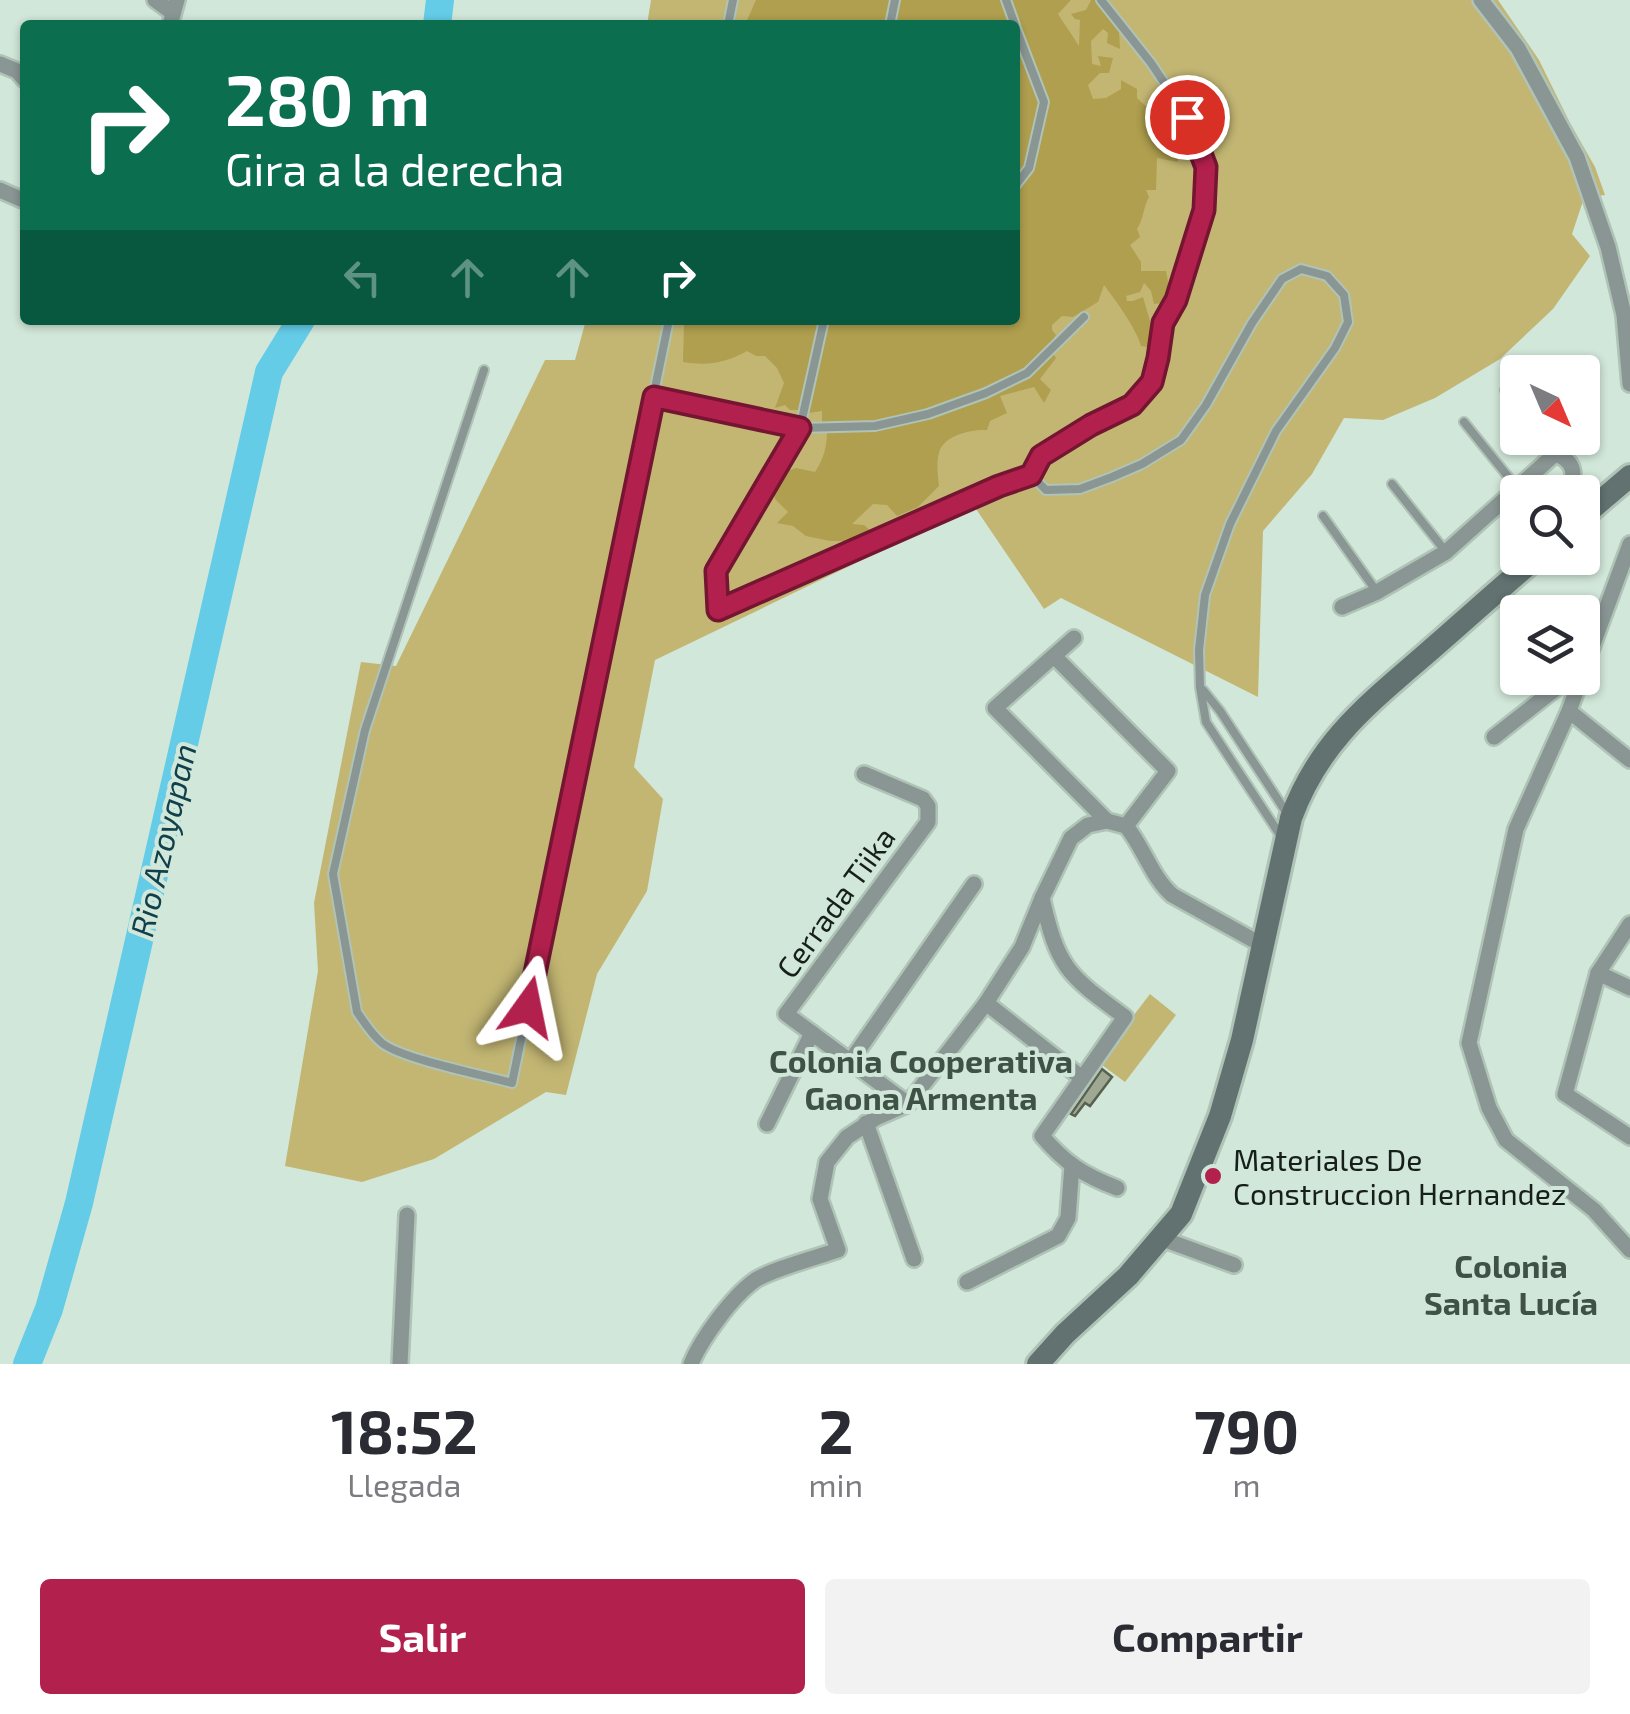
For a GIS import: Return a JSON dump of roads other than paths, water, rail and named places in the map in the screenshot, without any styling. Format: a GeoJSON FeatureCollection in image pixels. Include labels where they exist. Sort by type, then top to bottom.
{"type":"FeatureCollection","features":[{"type":"Feature","properties":{"kind":"street"},"geometry":{"type":"LineString","coordinates":[[155,0],[173,13]]}},
{"type":"Feature","properties":{"kind":"street"},"geometry":{"type":"LineString","coordinates":[[1481,0],[1518,48],[1577,157],[1608,247],[1624,315],[1630,384]]}},
{"type":"Feature","properties":{"kind":"street"},"geometry":{"type":"LineString","coordinates":[[1532,475],[1554,455]]}},
{"type":"Feature","properties":{"kind":"street"},"geometry":{"type":"LineString","coordinates":[[1558,455],[1571,464],[1575,475]]}},
{"type":"Feature","properties":{"kind":"street"},"geometry":{"type":"LineString","coordinates":[[1600,502],[1630,476]]}},
{"type":"Feature","properties":{"kind":"street"},"geometry":{"type":"LineString","coordinates":[[1342,607],[1377,592],[1446,552],[1500,504]]}},
{"type":"Feature","properties":{"kind":"street"},"geometry":{"type":"LineString","coordinates":[[1600,626],[1630,544]]}},
{"type":"Feature","properties":{"kind":"street"},"geometry":{"type":"LineString","coordinates":[[1038,1364],[1128,1276],[1181,1214],[1220,1116],[1242,1040],[1290,818],[1318,760],[1358,713],[1516,575]]}},
{"type":"Feature","properties":{"kind":"street"},"geometry":{"type":"LineString","coordinates":[[1074,638],[996,708],[1107,821]]}},
{"type":"Feature","properties":{"kind":"street"},"geometry":{"type":"LineString","coordinates":[[1054,656],[1168,771],[1126,826]]}},
{"type":"Feature","properties":{"kind":"street"},"geometry":{"type":"LineString","coordinates":[[1494,737],[1547,695]]}},
{"type":"Feature","properties":{"kind":"street"},"geometry":{"type":"LineString","coordinates":[[1575,695],[1516,829],[1469,1043],[1489,1108],[1506,1140],[1594,1210],[1630,1250]]}},
{"type":"Feature","properties":{"kind":"street"},"geometry":{"type":"LineString","coordinates":[[1569,711],[1630,760]]}},
{"type":"Feature","properties":{"kind":"street","name":"Cerrada Tiika"},"geometry":{"type":"LineString","coordinates":[[812,1034],[786,1014],[928,822],[928,806],[922,799],[864,774]]}},
{"type":"Feature","properties":{"kind":"street"},"geometry":{"type":"LineString","coordinates":[[691,1364],[699,1345],[756,1280],[838,1250],[820,1199],[827,1162],[848,1137],[866,1124],[908,1104],[986,1003],[1022,948],[1070,838],[1088,825],[1107,821],[1126,826],[1162,886],[1172,895],[1264,946]]}},
{"type":"Feature","properties":{"kind":"street"},"geometry":{"type":"LineString","coordinates":[[850,1062],[974,884]]}},
{"type":"Feature","properties":{"kind":"street"},"geometry":{"type":"LineString","coordinates":[[1042,898],[1057,953],[1066,968],[1078,982],[1125,1016],[1042,1136],[1062,1158],[1087,1176],[1117,1188]]}},
{"type":"Feature","properties":{"kind":"street"},"geometry":{"type":"LineString","coordinates":[[1630,924],[1598,973],[1565,1094],[1630,1137]]}},
{"type":"Feature","properties":{"kind":"street"},"geometry":{"type":"LineString","coordinates":[[1598,973],[1630,988]]}},
{"type":"Feature","properties":{"kind":"street"},"geometry":{"type":"LineString","coordinates":[[986,1003],[1082,1078]]}},
{"type":"Feature","properties":{"kind":"street"},"geometry":{"type":"LineString","coordinates":[[767,1124],[812,1034],[908,1104]]}},
{"type":"Feature","properties":{"kind":"street"},"geometry":{"type":"LineString","coordinates":[[866,1124],[914,1259]]}},
{"type":"Feature","properties":{"kind":"street"},"geometry":{"type":"LineString","coordinates":[[967,1282],[1058,1236],[1068,1218],[1072,1165]]}},
{"type":"Feature","properties":{"kind":"street"},"geometry":{"type":"LineString","coordinates":[[400,1364],[406,1215]]}},
{"type":"Feature","properties":{"kind":"street"},"geometry":{"type":"LineString","coordinates":[[1160,1238],[1234,1266]]}},
{"type":"Feature","properties":{"kind":"lane"},"geometry":{"type":"LineString","coordinates":[[823,325],[800,428],[716,571],[718,610],[1031,475],[1041,456],[1132,405],[1152,382],[1163,323],[1176,300],[1204,210],[1206,167],[1187,117],[1152,63],[1101,0]]}},
{"type":"Feature","properties":{"kind":"lane"},"geometry":{"type":"LineString","coordinates":[[1020,38],[1044,102],[1029,168],[1020,180]]}},
{"type":"Feature","properties":{"kind":"lane"},"geometry":{"type":"LineString","coordinates":[[1031,475],[1046,490],[1080,489],[1142,464],[1181,440],[1282,279],[1301,269],[1327,276],[1344,295],[1348,322],[1342,335],[1276,431],[1230,524],[1206,595],[1199,650],[1206,722],[1285,842]]}},
{"type":"Feature","properties":{"kind":"lane"},"geometry":{"type":"LineString","coordinates":[[654,397],[800,428],[875,426],[928,414],[1028,373],[1084,317]]}},
{"type":"Feature","properties":{"kind":"lane"},"geometry":{"type":"LineString","coordinates":[[484,370],[364,730],[333,874],[357,1012],[367,1026],[383,1044],[400,1053],[512,1083],[668,325]]}},
{"type":"Feature","properties":{"kind":"lane"},"geometry":{"type":"LineString","coordinates":[[1464,422],[1507,475]]}},
{"type":"Feature","properties":{"kind":"lane"},"geometry":{"type":"LineString","coordinates":[[1392,484],[1446,552]]}},
{"type":"Feature","properties":{"kind":"lane"},"geometry":{"type":"LineString","coordinates":[[1323,516],[1377,592]]}},
{"type":"Feature","properties":{"kind":"lane"},"geometry":{"type":"LineString","coordinates":[[1200,686],[1290,818]]}},
{"type":"Feature","properties":{"kind":"waterway","name":"Rio Azoyapan"},"geometry":{"type":"LineString","coordinates":[[438,20],[440,0]]}},
{"type":"Feature","properties":{"kind":"waterway","name":"Rio Azoyapan"},"geometry":{"type":"LineString","coordinates":[[27,1364],[49,1309],[79,1203],[269,372],[298,325]]}},
{"type":"Feature","properties":{"kind":"place","name":"Materiales De Construccion Hernandez"},"geometry":{"type":"Point","coordinates":[1213,1176]}},
{"type":"Feature","properties":{"kind":"district","name":"Colonia Cooperativa Gaona Armenta"},"geometry":{"type":"Point","coordinates":[921,1078]}},
{"type":"Feature","properties":{"kind":"district","name":"Colonia Santa Lucía"},"geometry":{"type":"Point","coordinates":[1511,1284]}}]}
